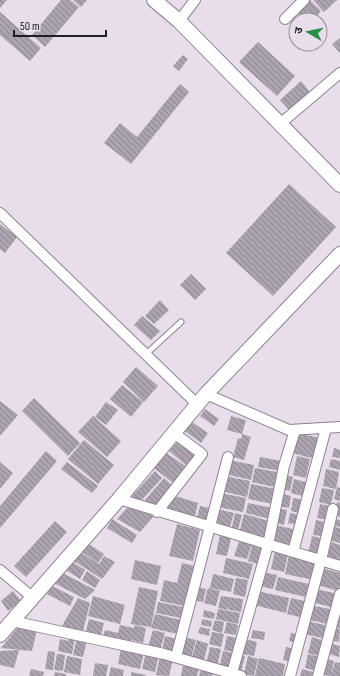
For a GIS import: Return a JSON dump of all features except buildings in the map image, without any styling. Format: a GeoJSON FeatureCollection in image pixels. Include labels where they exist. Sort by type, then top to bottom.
{"type":"FeatureCollection","features":[{"type":"Feature","properties":{"kind":"street"},"geometry":{"type":"LineString","coordinates":[[154,0],[178,21],[340,185]]}},
{"type":"Feature","properties":{"kind":"street"},"geometry":{"type":"LineString","coordinates":[[178,21],[195,0]]}},
{"type":"Feature","properties":{"kind":"street"},"geometry":{"type":"LineString","coordinates":[[285,19],[304,0]]}},
{"type":"Feature","properties":{"kind":"street"},"geometry":{"type":"LineString","coordinates":[[280,124],[340,73]]}},
{"type":"Feature","properties":{"kind":"street"},"geometry":{"type":"LineString","coordinates":[[0,213],[198,405]]}},
{"type":"Feature","properties":{"kind":"street"},"geometry":{"type":"LineString","coordinates":[[0,635],[118,499],[206,394],[340,254]]}},
{"type":"Feature","properties":{"kind":"street"},"geometry":{"type":"LineString","coordinates":[[206,394],[289,430],[340,427]]}},
{"type":"Feature","properties":{"kind":"street"},"geometry":{"type":"LineString","coordinates":[[293,552],[326,428]]}},
{"type":"Feature","properties":{"kind":"street"},"geometry":{"type":"LineString","coordinates":[[12,621],[164,654],[237,675],[268,545],[284,466],[295,430]]}},
{"type":"Feature","properties":{"kind":"street"},"geometry":{"type":"LineString","coordinates":[[157,512],[202,454],[174,433]]}},
{"type":"Feature","properties":{"kind":"street"},"geometry":{"type":"LineString","coordinates":[[176,657],[228,456]]}},
{"type":"Feature","properties":{"kind":"street"},"geometry":{"type":"LineString","coordinates":[[118,499],[340,566]]}},
{"type":"Feature","properties":{"kind":"street"},"geometry":{"type":"LineString","coordinates":[[290,676],[333,509]]}},
{"type":"Feature","properties":{"kind":"street"},"geometry":{"type":"LineString","coordinates":[[0,570],[32,598]]}},
{"type":"Feature","properties":{"kind":"street"},"geometry":{"type":"LineString","coordinates":[[318,676],[340,594]]}},
{"type":"Feature","properties":{"kind":"lane"},"geometry":{"type":"LineString","coordinates":[[146,354],[181,322]]}}]}
